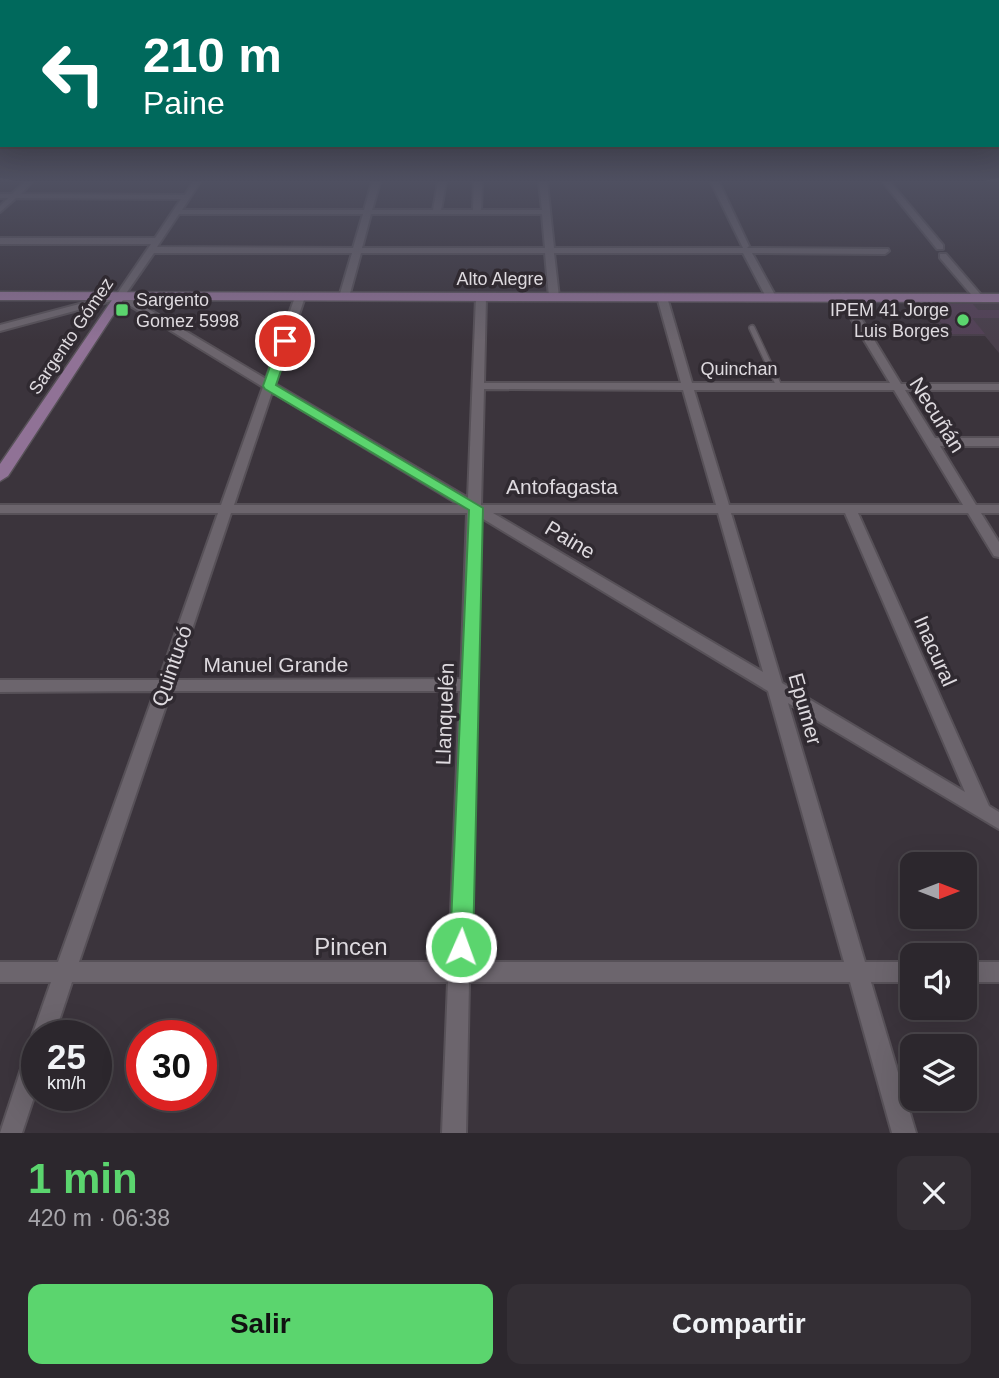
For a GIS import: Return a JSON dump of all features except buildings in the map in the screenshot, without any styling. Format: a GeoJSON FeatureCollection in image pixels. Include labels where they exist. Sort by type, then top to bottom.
{"type":"FeatureCollection","features":[{"type":"Feature","properties":{"kind":"main road","name":"Alto Alegre"},"geometry":{"type":"LineString","coordinates":[[0,296],[999,298]]}},
{"type":"Feature","properties":{"kind":"main road","name":"Sargento Gómez"},"geometry":{"type":"LineString","coordinates":[[0,476],[120,296]]}},
{"type":"Feature","properties":{"kind":"street","name":"Sargento Gómez"},"geometry":{"type":"LineString","coordinates":[[120,296],[162,235]]}},
{"type":"Feature","properties":{"kind":"street"},"geometry":{"type":"LineString","coordinates":[[344,297],[361,235]]}},
{"type":"Feature","properties":{"kind":"street"},"geometry":{"type":"LineString","coordinates":[[548,235],[554,297]]}},
{"type":"Feature","properties":{"kind":"street"},"geometry":{"type":"LineString","coordinates":[[740,235],[771,297]]}},
{"type":"Feature","properties":{"kind":"street"},"geometry":{"type":"LineString","coordinates":[[929,235],[979,298]]}},
{"type":"Feature","properties":{"kind":"street"},"geometry":{"type":"LineString","coordinates":[[0,241],[158,241]]}},
{"type":"Feature","properties":{"kind":"street"},"geometry":{"type":"LineString","coordinates":[[151,250],[746,248],[885,251]]}},
{"type":"Feature","properties":{"kind":"street"},"geometry":{"type":"LineString","coordinates":[[0,328],[120,296]]}},
{"type":"Feature","properties":{"kind":"street","name":"Paine"},"geometry":{"type":"LineString","coordinates":[[120,296],[999,821]]}},
{"type":"Feature","properties":{"kind":"street","name":"Quintucó"},"geometry":{"type":"LineString","coordinates":[[48,1020],[300,297]]}},
{"type":"Feature","properties":{"kind":"street","name":"Llanquelén"},"geometry":{"type":"LineString","coordinates":[[454,1133],[481,297]]}},
{"type":"Feature","properties":{"kind":"street","name":"Necuñán"},"geometry":{"type":"LineString","coordinates":[[843,297],[999,553]]}},
{"type":"Feature","properties":{"kind":"street","name":"Epumer"},"geometry":{"type":"LineString","coordinates":[[662,298],[904,1133]]}},
{"type":"Feature","properties":{"kind":"street","name":"Quinchan"},"geometry":{"type":"LineString","coordinates":[[479,386],[999,387]]}},
{"type":"Feature","properties":{"kind":"street"},"geometry":{"type":"LineString","coordinates":[[932,442],[999,442]]}},
{"type":"Feature","properties":{"kind":"street","name":"Antofagasta"},"geometry":{"type":"LineString","coordinates":[[0,509],[999,509]]}},
{"type":"Feature","properties":{"kind":"street","name":"Inacural"},"geometry":{"type":"LineString","coordinates":[[850,509],[982,811]]}},
{"type":"Feature","properties":{"kind":"street","name":"Manuel Grande"},"geometry":{"type":"LineString","coordinates":[[0,686],[468,685]]}},
{"type":"Feature","properties":{"kind":"street","name":"Pincen"},"geometry":{"type":"LineString","coordinates":[[0,972],[900,972]]}},
{"type":"Feature","properties":{"kind":"street"},"geometry":{"type":"LineString","coordinates":[[977,972],[999,972]]}},
{"type":"Feature","properties":{"kind":"street"},"geometry":{"type":"LineString","coordinates":[[10,1133],[21,1101]]}},
{"type":"Feature","properties":{"kind":"lane"},"geometry":{"type":"LineString","coordinates":[[752,328],[779,387]]}},
{"type":"Feature","properties":{"kind":"shaded area","name":"IPEM 41 Jorge Luis Borges"},"geometry":{"type":"Polygon","coordinates":[[[916,303],[999,303],[999,353],[985,336],[939,336],[916,303]]]}},
{"type":"Feature","properties":{"kind":"place","name":"Sargento Gomez 5998"},"geometry":{"type":"Point","coordinates":[122,310]}},
{"type":"Feature","properties":{"kind":"place","name":"IPEM 41 Jorge Luis Borges"},"geometry":{"type":"Point","coordinates":[963,320]}},
{"type":"Feature","properties":{"kind":"route"},"geometry":{"type":"LineString","coordinates":[[285,341],[270,386],[476,508],[461,947]]}}]}
